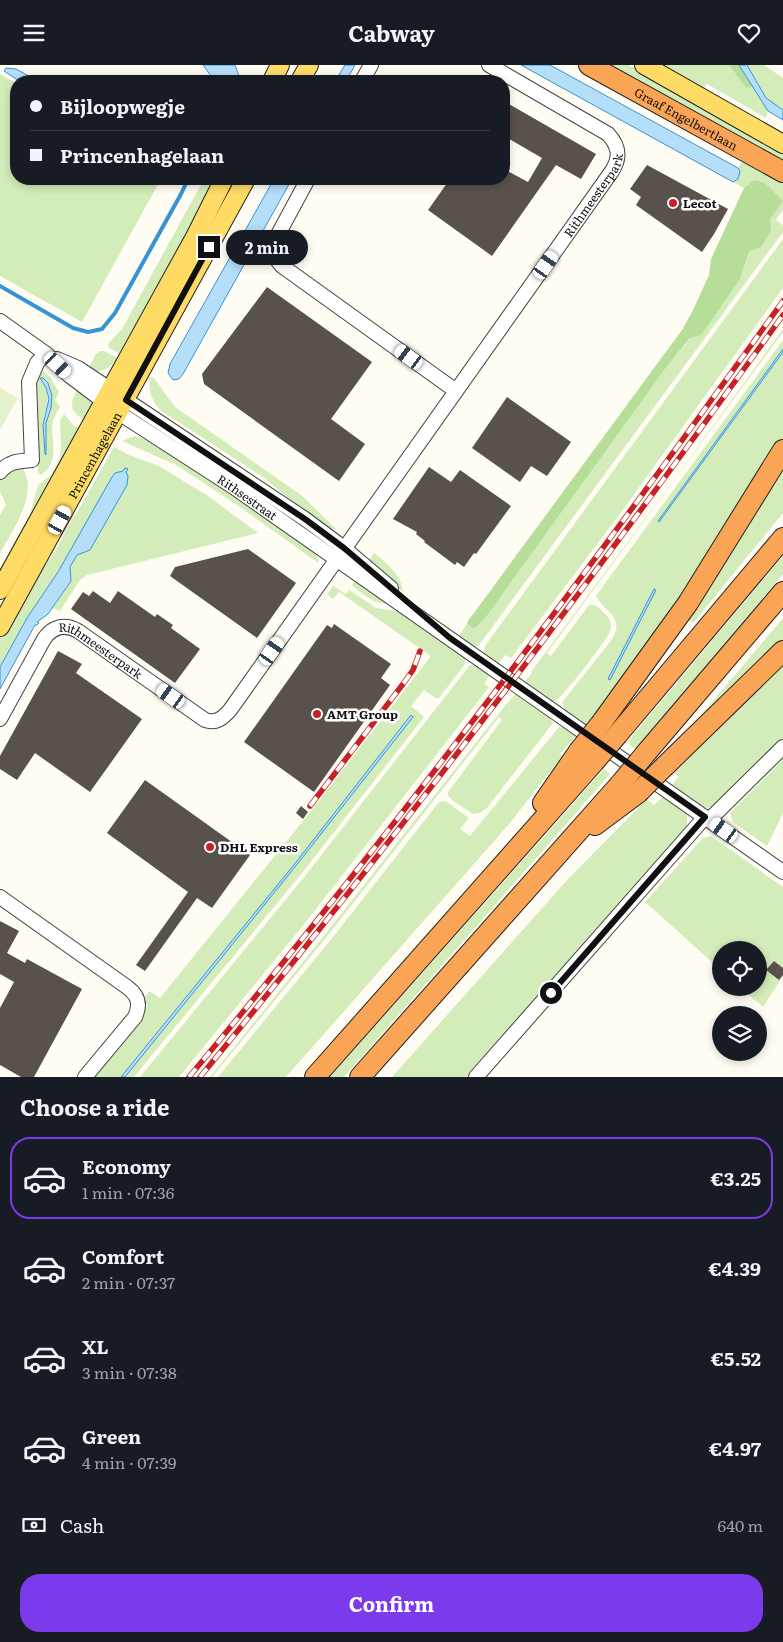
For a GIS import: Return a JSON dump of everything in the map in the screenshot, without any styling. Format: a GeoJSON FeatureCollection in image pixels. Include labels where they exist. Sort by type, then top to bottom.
{"type":"FeatureCollection","features":[{"type":"Feature","properties":{"kind":"highway","name":"Graaf Engelbertlaan"},"geometry":{"type":"LineString","coordinates":[[589,65],[783,172]]}},
{"type":"Feature","properties":{"kind":"highway"},"geometry":{"type":"LineString","coordinates":[[610,728],[783,450]]}},
{"type":"Feature","properties":{"kind":"highway"},"geometry":{"type":"LineString","coordinates":[[315,1077],[489,881],[610,728],[783,537]]}},
{"type":"Feature","properties":{"kind":"highway"},"geometry":{"type":"LineString","coordinates":[[630,787],[646,753],[783,592]]}},
{"type":"Feature","properties":{"kind":"highway"},"geometry":{"type":"LineString","coordinates":[[360,1077],[563,848],[630,787],[665,766],[783,651]]}},
{"type":"Feature","properties":{"kind":"main road","name":"Graaf Engelbertlaan"},"geometry":{"type":"LineString","coordinates":[[644,65],[783,144]]}},
{"type":"Feature","properties":{"kind":"main road","name":"Princenhagelaan"},"geometry":{"type":"LineString","coordinates":[[0,590],[196,235],[221,185]]}},
{"type":"Feature","properties":{"kind":"main road","name":"Princenhagelaan"},"geometry":{"type":"LineString","coordinates":[[0,627],[243,185]]}},
{"type":"Feature","properties":{"kind":"street","name":"Rithmeesterpark"},"geometry":{"type":"LineString","coordinates":[[488,65],[505,75]]}},
{"type":"Feature","properties":{"kind":"street","name":"Rithmeesterpark"},"geometry":{"type":"LineString","coordinates":[[0,719],[44,639],[50,632],[63,626],[78,631],[205,720],[213,722],[220,719],[230,710],[612,171],[618,156],[616,144],[608,134],[510,78]]}},
{"type":"Feature","properties":{"kind":"street"},"geometry":{"type":"LineString","coordinates":[[305,185],[274,242],[273,251],[276,259],[282,266],[456,391]]}},
{"type":"Feature","properties":{"kind":"street","name":"Rithsestraat"},"geometry":{"type":"LineString","coordinates":[[0,321],[45,353],[78,368],[122,407],[232,486],[340,554],[450,638],[783,872]]}},
{"type":"Feature","properties":{"kind":"street"},"geometry":{"type":"LineString","coordinates":[[0,472],[4,467],[15,461],[32,460],[29,382],[37,363],[45,353]]}},
{"type":"Feature","properties":{"kind":"street"},"geometry":{"type":"LineString","coordinates":[[476,1077],[707,819],[783,747]]}},
{"type":"Feature","properties":{"kind":"street"},"geometry":{"type":"LineString","coordinates":[[0,897],[127,987],[137,998],[139,1007],[136,1017],[85,1077]]}},
{"type":"Feature","properties":{"kind":"green space"},"geometry":{"type":"Polygon","coordinates":[[[602,65],[628,65],[641,71],[783,151],[783,160],[689,113],[602,65]]]}},
{"type":"Feature","properties":{"kind":"green space"},"geometry":{"type":"Polygon","coordinates":[[[656,65],[729,65],[746,88],[753,87],[768,111],[766,118],[707,84],[703,89],[656,65]]]}},
{"type":"Feature","properties":{"kind":"green space"},"geometry":{"type":"Polygon","coordinates":[[[729,65],[739,65],[753,87],[746,88],[729,65]]]}},
{"type":"Feature","properties":{"kind":"green space"},"geometry":{"type":"Polygon","coordinates":[[[747,65],[764,65],[783,78],[783,110],[766,98],[747,65]]]}},
{"type":"Feature","properties":{"kind":"green space"},"geometry":{"type":"Polygon","coordinates":[[[0,74],[10,80],[10,185],[158,185],[82,322],[0,276],[0,74]]]}},
{"type":"Feature","properties":{"kind":"green space"},"geometry":{"type":"Polygon","coordinates":[[[744,158],[783,180],[783,210],[776,220],[783,225],[783,232],[479,645],[474,648],[458,637],[467,624],[474,629],[486,617],[665,369],[740,279],[749,252],[761,247],[754,180],[744,188],[733,182],[738,179],[740,171],[738,168],[744,158]]]}},
{"type":"Feature","properties":{"kind":"green space"},"geometry":{"type":"Polygon","coordinates":[[[754,180],[765,183],[783,201],[770,219],[771,231],[761,247],[749,252],[740,279],[701,335],[690,338],[665,369],[486,617],[474,629],[467,624],[468,621],[682,330],[709,275],[711,259],[744,188],[754,180]]]}},
{"type":"Feature","properties":{"kind":"green space"},"geometry":{"type":"Polygon","coordinates":[[[201,185],[212,185],[199,215],[180,244],[119,353],[109,348],[108,344],[122,329],[201,185]]]}},
{"type":"Feature","properties":{"kind":"green space"},"geometry":{"type":"Polygon","coordinates":[[[783,239],[783,288],[622,511],[511,658],[505,655],[498,664],[483,654],[485,646],[783,239]]]}},
{"type":"Feature","properties":{"kind":"green space"},"geometry":{"type":"Polygon","coordinates":[[[783,329],[783,332],[547,653],[551,656],[589,605],[591,605],[596,606],[604,613],[610,620],[611,625],[610,631],[594,655],[556,701],[551,702],[523,684],[676,477],[783,329]]]}},
{"type":"Feature","properties":{"kind":"green space"},"geometry":{"type":"Polygon","coordinates":[[[783,340],[783,438],[701,571],[585,726],[567,713],[564,709],[563,701],[615,634],[616,621],[596,596],[783,340]]]}},
{"type":"Feature","properties":{"kind":"green space"},"geometry":{"type":"Polygon","coordinates":[[[104,351],[117,358],[111,365],[101,371],[88,369],[96,354],[104,351]]]}},
{"type":"Feature","properties":{"kind":"green space"},"geometry":{"type":"Polygon","coordinates":[[[41,369],[50,377],[59,392],[55,400],[60,407],[52,427],[52,460],[50,466],[41,475],[38,472],[34,387],[41,369]],[[40,380],[48,398],[43,426],[46,455],[46,423],[51,408],[50,388],[40,380]]]}},
{"type":"Feature","properties":{"kind":"green space"},"geometry":{"type":"Polygon","coordinates":[[[149,377],[154,378],[175,407],[301,495],[337,530],[322,526],[263,477],[160,410],[151,395],[149,377]]]}},
{"type":"Feature","properties":{"kind":"green space"},"geometry":{"type":"Polygon","coordinates":[[[0,388],[18,398],[0,430],[0,388]]]}},
{"type":"Feature","properties":{"kind":"green space"},"geometry":{"type":"Polygon","coordinates":[[[78,388],[91,403],[91,411],[87,422],[77,415],[72,408],[73,399],[78,388]]]}},
{"type":"Feature","properties":{"kind":"green space"},"geometry":{"type":"Polygon","coordinates":[[[64,414],[73,425],[84,430],[0,581],[0,569],[30,514],[38,485],[51,475],[59,460],[61,448],[60,421],[64,414]]]}},
{"type":"Feature","properties":{"kind":"green space"},"geometry":{"type":"Polygon","coordinates":[[[135,436],[155,443],[311,547],[319,560],[317,562],[237,505],[176,465],[122,441],[135,436]]]}},
{"type":"Feature","properties":{"kind":"green space"},"geometry":{"type":"Polygon","coordinates":[[[114,447],[129,455],[159,466],[208,496],[258,533],[87,575],[80,580],[60,611],[53,608],[71,581],[71,564],[76,557],[90,550],[123,471],[115,473],[58,572],[27,618],[0,667],[0,638],[17,607],[54,553],[114,447]]]}},
{"type":"Feature","properties":{"kind":"green space"},"geometry":{"type":"Polygon","coordinates":[[[22,467],[27,477],[26,499],[17,523],[0,553],[0,515],[6,505],[0,491],[0,477],[9,468],[22,467]]]}},
{"type":"Feature","properties":{"kind":"green space"},"geometry":{"type":"Polygon","coordinates":[[[783,468],[783,513],[693,623],[687,619],[742,536],[783,468]]]}},
{"type":"Feature","properties":{"kind":"green space"},"geometry":{"type":"Polygon","coordinates":[[[374,553],[397,575],[403,592],[367,563],[374,553]]]}},
{"type":"Feature","properties":{"kind":"green space"},"geometry":{"type":"Polygon","coordinates":[[[783,556],[783,574],[635,749],[628,741],[783,556]]]}},
{"type":"Feature","properties":{"kind":"green space"},"geometry":{"type":"Polygon","coordinates":[[[356,579],[392,604],[380,603],[366,596],[352,585],[356,579]]]}},
{"type":"Feature","properties":{"kind":"green space"},"geometry":{"type":"Polygon","coordinates":[[[333,586],[346,594],[349,590],[376,608],[397,611],[426,632],[440,638],[466,656],[465,664],[439,698],[424,690],[411,706],[424,717],[302,873],[134,1077],[93,1077],[142,1018],[147,1006],[145,997],[149,991],[160,998],[311,811],[431,656],[339,592],[333,599],[327,594],[333,586]]]}},
{"type":"Feature","properties":{"kind":"green space"},"geometry":{"type":"Polygon","coordinates":[[[783,618],[783,646],[667,756],[783,618]]]}},
{"type":"Feature","properties":{"kind":"green space"},"geometry":{"type":"Polygon","coordinates":[[[470,665],[477,665],[491,673],[484,684],[489,687],[309,918],[179,1077],[140,1077],[305,876],[470,665]]]}},
{"type":"Feature","properties":{"kind":"green space"},"geometry":{"type":"Polygon","coordinates":[[[783,665],[783,742],[718,804],[713,806],[706,808],[699,806],[671,786],[679,777],[674,773],[783,665]]]}},
{"type":"Feature","properties":{"kind":"green space"},"geometry":{"type":"Polygon","coordinates":[[[516,693],[548,715],[553,723],[486,809],[480,813],[473,814],[452,800],[448,792],[502,720],[499,717],[329,934],[212,1077],[210,1077],[327,932],[516,693]]]}},
{"type":"Feature","properties":{"kind":"green space"},"geometry":{"type":"Polygon","coordinates":[[[559,727],[565,728],[576,736],[560,754],[562,756],[510,823],[286,1077],[218,1077],[333,937],[439,802],[447,802],[469,818],[460,829],[470,836],[559,727]]]}},
{"type":"Feature","properties":{"kind":"green space"},"geometry":{"type":"Polygon","coordinates":[[[783,760],[783,813],[767,846],[733,822],[730,813],[783,760]]]}},
{"type":"Feature","properties":{"kind":"green space"},"geometry":{"type":"Polygon","coordinates":[[[604,769],[610,774],[344,1077],[330,1077],[604,769]]]}},
{"type":"Feature","properties":{"kind":"green space"},"geometry":{"type":"Polygon","coordinates":[[[663,796],[687,814],[687,828],[470,1077],[392,1077],[567,880],[647,799],[654,805],[663,796]]]}},
{"type":"Feature","properties":{"kind":"green space"},"geometry":{"type":"Polygon","coordinates":[[[711,836],[783,887],[783,976],[764,1006],[750,996],[767,996],[767,941],[712,941],[712,962],[645,902],[703,838],[711,836]]]}},
{"type":"Feature","properties":{"kind":"water"},"geometry":{"type":"Polygon","coordinates":[[[203,65],[235,65],[239,75],[210,75],[203,65]]]}},
{"type":"Feature","properties":{"kind":"water"},"geometry":{"type":"Polygon","coordinates":[[[345,65],[355,65],[349,75],[339,75],[345,65]]]}},
{"type":"Feature","properties":{"kind":"water"},"geometry":{"type":"Polygon","coordinates":[[[521,65],[550,65],[738,168],[740,171],[738,179],[733,182],[521,65]]]}},
{"type":"Feature","properties":{"kind":"water"},"geometry":{"type":"Polygon","coordinates":[[[739,65],[747,65],[766,98],[783,110],[783,120],[768,111],[739,65]]]}},
{"type":"Feature","properties":{"kind":"water"},"geometry":{"type":"Polygon","coordinates":[[[6,68],[16,69],[27,75],[10,75],[4,71],[6,68]]]}},
{"type":"Feature","properties":{"kind":"water"},"geometry":{"type":"Polygon","coordinates":[[[271,185],[289,185],[179,379],[173,380],[168,373],[170,364],[271,185]]]}},
{"type":"Feature","properties":{"kind":"water"},"geometry":{"type":"Polygon","coordinates":[[[783,349],[783,352],[659,522],[658,521],[783,349]]]}},
{"type":"Feature","properties":{"kind":"water"},"geometry":{"type":"Polygon","coordinates":[[[40,378],[43,378],[48,383],[52,396],[51,408],[46,423],[46,455],[43,425],[49,399],[46,388],[40,378]]]}},
{"type":"Feature","properties":{"kind":"water"},"geometry":{"type":"Polygon","coordinates":[[[125,468],[128,469],[126,472],[128,476],[127,485],[90,550],[77,555],[70,567],[71,581],[48,614],[35,625],[0,689],[0,667],[27,618],[58,572],[112,477],[115,473],[123,471],[125,468]]]}},
{"type":"Feature","properties":{"kind":"water"},"geometry":{"type":"Polygon","coordinates":[[[654,589],[656,590],[610,680],[608,679],[654,589]]]}},
{"type":"Feature","properties":{"kind":"water"},"geometry":{"type":"Polygon","coordinates":[[[411,715],[413,717],[295,867],[125,1077],[121,1077],[293,866],[411,715]]]}},
{"type":"Feature","properties":{"kind":"building"},"geometry":{"type":"Polygon","coordinates":[[[510,105],[596,154],[581,179],[556,165],[492,256],[428,210],[446,185],[510,185],[510,172],[528,182],[542,158],[510,139],[510,105]]]}},
{"type":"Feature","properties":{"kind":"building"},"geometry":{"type":"Polygon","coordinates":[[[647,165],[728,209],[702,252],[636,205],[641,197],[630,189],[647,165]]]}},
{"type":"Feature","properties":{"kind":"building"},"geometry":{"type":"Polygon","coordinates":[[[267,287],[372,362],[331,419],[365,444],[339,481],[204,384],[202,374],[267,287]]]}},
{"type":"Feature","properties":{"kind":"building"},"geometry":{"type":"Polygon","coordinates":[[[507,397],[571,442],[547,476],[531,466],[520,482],[472,448],[507,397]]]}},
{"type":"Feature","properties":{"kind":"building"},"geometry":{"type":"Polygon","coordinates":[[[429,467],[451,482],[460,470],[511,506],[476,554],[474,553],[464,567],[457,562],[455,565],[424,542],[416,534],[417,532],[393,519],[429,467]]]}},
{"type":"Feature","properties":{"kind":"building"},"geometry":{"type":"Polygon","coordinates":[[[248,549],[296,583],[257,638],[170,576],[175,567],[248,549]]]}},
{"type":"Feature","properties":{"kind":"building"},"geometry":{"type":"Polygon","coordinates":[[[93,591],[110,603],[118,591],[155,617],[157,614],[173,625],[171,628],[200,649],[175,683],[71,609],[83,592],[89,596],[93,591]]]}},
{"type":"Feature","properties":{"kind":"building","name":"AMT Group"},"geometry":{"type":"Polygon","coordinates":[[[334,624],[391,664],[381,678],[390,685],[314,792],[244,742],[327,625],[332,628],[334,624]]]}},
{"type":"Feature","properties":{"kind":"building"},"geometry":{"type":"Polygon","coordinates":[[[58,651],[82,664],[76,673],[142,719],[90,792],[35,753],[17,780],[0,769],[0,756],[58,651]]]}},
{"type":"Feature","properties":{"kind":"building"},"geometry":{"type":"Polygon","coordinates":[[[145,780],[250,855],[212,908],[197,898],[145,971],[136,965],[188,892],[107,833],[145,780]]]}},
{"type":"Feature","properties":{"kind":"building"},"geometry":{"type":"Polygon","coordinates":[[[301,806],[308,812],[303,819],[296,813],[301,806]]]}},
{"type":"Feature","properties":{"kind":"building"},"geometry":{"type":"Polygon","coordinates":[[[0,921],[19,931],[7,953],[25,963],[27,959],[82,989],[34,1077],[21,1077],[0,1065],[0,1008],[14,982],[0,974],[0,921]]]}},
{"type":"Feature","properties":{"kind":"building"},"geometry":{"type":"Polygon","coordinates":[[[774,961],[783,968],[783,975],[779,980],[767,969],[774,961]]]}},
{"type":"Feature","properties":{"kind":"waterway"},"geometry":{"type":"LineString","coordinates":[[0,286],[73,328],[88,332],[102,329],[115,313],[185,185]]}},
{"type":"Feature","properties":{"kind":"railway"},"geometry":{"type":"LineString","coordinates":[[189,1077],[267,983],[419,791],[567,597],[783,301]]}},
{"type":"Feature","properties":{"kind":"railway"},"geometry":{"type":"LineString","coordinates":[[200,1077],[276,984],[498,701],[642,509],[783,315]]}},
{"type":"Feature","properties":{"kind":"railway"},"geometry":{"type":"LineString","coordinates":[[310,806],[413,670],[420,651]]}},
{"type":"Feature","properties":{"kind":"place","name":"Lecot"},"geometry":{"type":"Point","coordinates":[673,203]}},
{"type":"Feature","properties":{"kind":"place","name":"AMT Group"},"geometry":{"type":"Point","coordinates":[317,714]}},
{"type":"Feature","properties":{"kind":"place","name":"DHL Express"},"geometry":{"type":"Point","coordinates":[210,847]}},
{"type":"Feature","properties":{"kind":"route"},"geometry":{"type":"LineString","coordinates":[[209,247],[126,400],[305,519],[344,548],[450,638],[705,817],[693,833],[551,993]]}}]}
